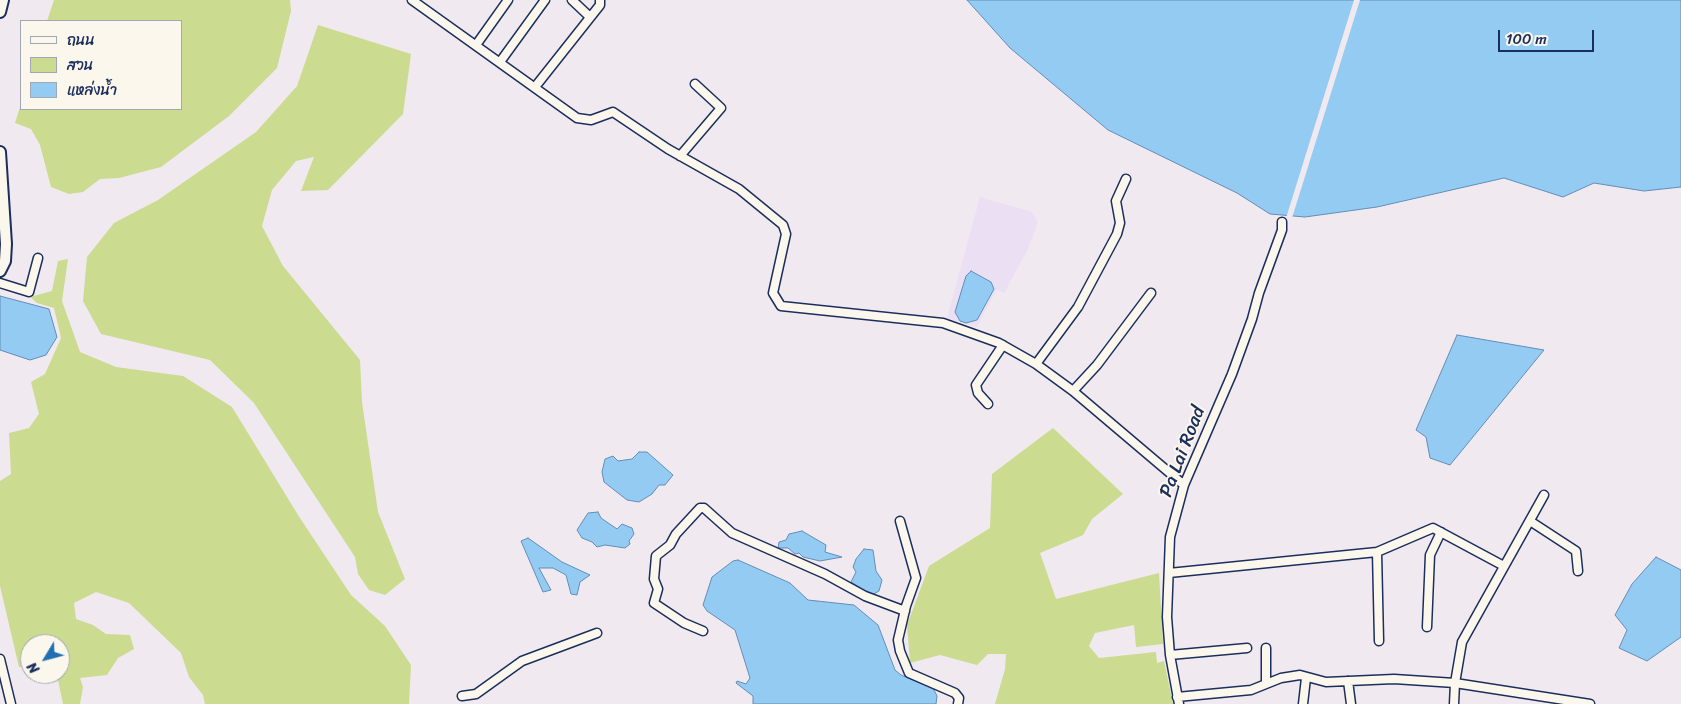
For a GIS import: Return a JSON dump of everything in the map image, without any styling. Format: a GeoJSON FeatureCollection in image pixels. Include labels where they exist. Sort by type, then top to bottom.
{"type":"FeatureCollection","features":[{"type":"Feature","properties":{"kind":"street"},"geometry":{"type":"LineString","coordinates":[[0,12],[3,0]]}},
{"type":"Feature","properties":{"kind":"street"},"geometry":{"type":"LineString","coordinates":[[412,0],[535,86],[577,118],[591,120],[613,112],[680,156],[739,189],[783,225],[786,234],[773,294],[781,306],[943,323],[1003,345],[1036,364],[1073,391],[1184,485]]}},
{"type":"Feature","properties":{"kind":"street"},"geometry":{"type":"LineString","coordinates":[[476,45],[508,0]]}},
{"type":"Feature","properties":{"kind":"street"},"geometry":{"type":"LineString","coordinates":[[500,62],[545,0]]}},
{"type":"Feature","properties":{"kind":"street"},"geometry":{"type":"LineString","coordinates":[[572,0],[590,17]]}},
{"type":"Feature","properties":{"kind":"street"},"geometry":{"type":"LineString","coordinates":[[535,86],[600,5],[600,0]]}},
{"type":"Feature","properties":{"kind":"street"},"geometry":{"type":"LineString","coordinates":[[680,156],[721,108],[695,84]]}},
{"type":"Feature","properties":{"kind":"street"},"geometry":{"type":"LineString","coordinates":[[0,152],[6,244],[5,261],[0,271]]}},
{"type":"Feature","properties":{"kind":"street"},"geometry":{"type":"LineString","coordinates":[[1036,364],[1078,307],[1117,234],[1120,224],[1116,202],[1126,179]]}},
{"type":"Feature","properties":{"kind":"street","name":"Pa Lai Road"},"geometry":{"type":"LineString","coordinates":[[1178,701],[1170,656],[1167,617],[1170,537],[1184,485],[1232,374],[1282,230],[1282,222]]}},
{"type":"Feature","properties":{"kind":"street"},"geometry":{"type":"LineString","coordinates":[[0,283],[29,292],[38,258]]}},
{"type":"Feature","properties":{"kind":"street"},"geometry":{"type":"LineString","coordinates":[[1073,391],[1113,345],[1151,293]]}},
{"type":"Feature","properties":{"kind":"street"},"geometry":{"type":"LineString","coordinates":[[988,404],[978,393],[976,385],[1003,345]]}},
{"type":"Feature","properties":{"kind":"street"},"geometry":{"type":"LineString","coordinates":[[1454,704],[1455,683],[1462,642],[1544,496]]}},
{"type":"Feature","properties":{"kind":"street"},"geometry":{"type":"LineString","coordinates":[[703,631],[684,623],[654,603],[658,589],[654,579],[656,556],[670,545],[676,534],[700,508],[704,508],[732,533],[825,574],[865,596],[905,611]]}},
{"type":"Feature","properties":{"kind":"street"},"geometry":{"type":"LineString","coordinates":[[900,520],[916,570],[916,578],[898,640],[908,671],[915,677],[944,686],[955,693],[959,698],[958,704]]}},
{"type":"Feature","properties":{"kind":"street"},"geometry":{"type":"LineString","coordinates":[[1530,521],[1576,551],[1575,562],[1578,571]]}},
{"type":"Feature","properties":{"kind":"street"},"geometry":{"type":"LineString","coordinates":[[1169,574],[1377,552],[1434,528],[1502,565]]}},
{"type":"Feature","properties":{"kind":"street"},"geometry":{"type":"LineString","coordinates":[[1427,627],[1430,555],[1441,532]]}},
{"type":"Feature","properties":{"kind":"street"},"geometry":{"type":"LineString","coordinates":[[1377,552],[1379,641]]}},
{"type":"Feature","properties":{"kind":"street"},"geometry":{"type":"LineString","coordinates":[[462,696],[476,694],[522,661],[597,633]]}},
{"type":"Feature","properties":{"kind":"street"},"geometry":{"type":"LineString","coordinates":[[1170,656],[1247,648]]}},
{"type":"Feature","properties":{"kind":"street"},"geometry":{"type":"LineString","coordinates":[[1266,648],[1266,683]]}},
{"type":"Feature","properties":{"kind":"street"},"geometry":{"type":"LineString","coordinates":[[0,659],[11,704]]}},
{"type":"Feature","properties":{"kind":"street"},"geometry":{"type":"LineString","coordinates":[[1178,701],[1251,690],[1266,683],[1300,675],[1326,682],[1394,680],[1455,683],[1538,700],[1590,704]]}},
{"type":"Feature","properties":{"kind":"street"},"geometry":{"type":"LineString","coordinates":[[1304,704],[1306,678]]}},
{"type":"Feature","properties":{"kind":"street"},"geometry":{"type":"LineString","coordinates":[[1348,681],[1351,704]]}},
{"type":"Feature","properties":{"kind":"shaded area"},"geometry":{"type":"Polygon","coordinates":[[[980,197],[1032,212],[1038,222],[1027,251],[1004,293],[997,289],[977,327],[947,318],[980,197]]]}},
{"type":"Feature","properties":{"kind":"green space"},"geometry":{"type":"Polygon","coordinates":[[[54,0],[290,0],[291,11],[277,68],[229,116],[161,167],[119,178],[100,179],[83,192],[69,194],[51,187],[40,145],[31,129],[15,123],[20,107],[20,110],[182,110],[182,20],[47,20],[54,0]]]}},
{"type":"Feature","properties":{"kind":"green space"},"geometry":{"type":"Polygon","coordinates":[[[318,25],[411,54],[403,114],[328,190],[301,191],[314,157],[296,161],[272,190],[262,226],[283,266],[360,360],[362,402],[378,512],[405,579],[385,595],[369,590],[358,574],[355,557],[254,403],[210,360],[101,334],[83,301],[87,257],[114,223],[158,200],[256,132],[297,86],[318,25]]]}},
{"type":"Feature","properties":{"kind":"green space"},"geometry":{"type":"Polygon","coordinates":[[[68,259],[62,301],[80,352],[116,367],[183,376],[232,407],[298,515],[351,595],[385,626],[411,665],[409,704],[205,704],[203,695],[189,677],[181,653],[129,603],[96,592],[74,603],[76,619],[93,625],[106,634],[130,635],[134,649],[118,658],[107,675],[80,678],[83,687],[80,704],[63,704],[59,684],[70,684],[70,634],[20,634],[19,667],[0,586],[0,481],[11,474],[9,433],[29,428],[39,414],[31,382],[45,374],[61,338],[54,308],[37,303],[30,297],[52,291],[58,261],[68,259]]]}},
{"type":"Feature","properties":{"kind":"green space"},"geometry":{"type":"Polygon","coordinates":[[[1053,428],[1123,494],[1092,519],[1083,535],[1040,553],[1056,599],[1159,573],[1163,644],[1136,647],[1134,625],[1095,633],[1089,646],[1099,658],[1156,652],[1157,663],[1164,661],[1173,704],[995,704],[1005,669],[1006,654],[988,654],[977,665],[940,655],[910,663],[907,625],[929,566],[990,528],[992,474],[1053,428]]]}},
{"type":"Feature","properties":{"kind":"water"},"geometry":{"type":"Polygon","coordinates":[[[967,0],[1681,0],[1681,187],[1644,191],[1594,183],[1563,197],[1504,178],[1377,207],[1305,217],[1270,214],[1237,193],[1108,130],[1010,48],[967,0]]]}},
{"type":"Feature","properties":{"kind":"water"},"geometry":{"type":"Polygon","coordinates":[[[971,271],[991,282],[994,289],[977,320],[966,323],[960,321],[955,312],[966,276],[971,271]]]}},
{"type":"Feature","properties":{"kind":"water"},"geometry":{"type":"Polygon","coordinates":[[[0,296],[49,309],[57,337],[46,355],[30,360],[0,350],[0,296]]]}},
{"type":"Feature","properties":{"kind":"water"},"geometry":{"type":"Polygon","coordinates":[[[1457,335],[1544,350],[1450,465],[1430,458],[1426,437],[1416,430],[1457,335]]]}},
{"type":"Feature","properties":{"kind":"water"},"geometry":{"type":"Polygon","coordinates":[[[639,452],[647,452],[673,475],[665,485],[659,485],[652,494],[639,502],[627,500],[604,482],[602,472],[605,459],[613,456],[618,461],[632,459],[639,452]]]}},
{"type":"Feature","properties":{"kind":"water"},"geometry":{"type":"Polygon","coordinates":[[[598,512],[601,518],[617,529],[622,524],[632,528],[634,534],[629,541],[630,544],[625,548],[605,545],[597,547],[592,542],[582,538],[577,530],[588,513],[598,512]]]}},
{"type":"Feature","properties":{"kind":"water"},"geometry":{"type":"Polygon","coordinates":[[[802,531],[826,545],[825,552],[842,557],[820,561],[803,557],[799,553],[795,554],[788,548],[778,548],[779,542],[786,540],[789,534],[802,531]]]}},
{"type":"Feature","properties":{"kind":"water"},"geometry":{"type":"Polygon","coordinates":[[[528,538],[562,562],[590,575],[580,582],[577,595],[571,594],[566,575],[553,568],[539,568],[551,590],[543,592],[521,541],[528,538]]]}},
{"type":"Feature","properties":{"kind":"water"},"geometry":{"type":"Polygon","coordinates":[[[864,549],[873,550],[876,571],[882,580],[879,591],[872,595],[851,582],[856,572],[853,567],[856,559],[864,549]]]}},
{"type":"Feature","properties":{"kind":"water"},"geometry":{"type":"Polygon","coordinates":[[[1656,557],[1681,570],[1681,637],[1647,661],[1619,648],[1627,630],[1615,615],[1632,584],[1656,557]]]}},
{"type":"Feature","properties":{"kind":"water"},"geometry":{"type":"Polygon","coordinates":[[[738,560],[790,583],[808,600],[854,605],[878,625],[895,670],[901,675],[933,688],[937,696],[936,704],[753,704],[753,696],[736,683],[737,681],[746,684],[750,678],[735,630],[707,611],[703,605],[712,577],[733,561],[738,560]]]}},
{"type":"Feature","properties":{"kind":"pier"},"geometry":{"type":"Polygon","coordinates":[[[1354,0],[1360,0],[1292,218],[1286,218],[1354,0]]]}}]}
